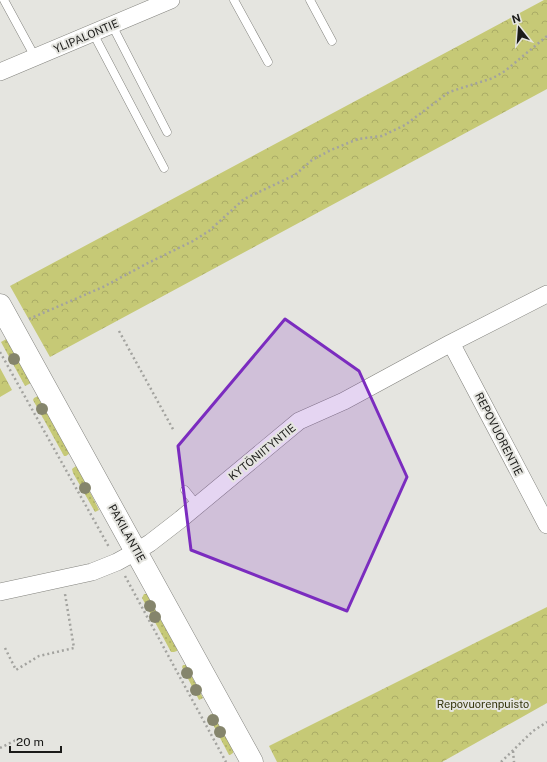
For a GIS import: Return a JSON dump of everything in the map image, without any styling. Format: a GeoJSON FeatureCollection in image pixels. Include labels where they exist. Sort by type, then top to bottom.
{"type":"FeatureCollection","features":[{"type":"Feature","properties":{"kind":"main road","name":"PAKILANTIE"},"geometry":{"type":"LineString","coordinates":[[0,305],[252,762]]}},
{"type":"Feature","properties":{"kind":"street","name":"YLIPALONTIE"},"geometry":{"type":"LineString","coordinates":[[0,72],[172,0]]}},
{"type":"Feature","properties":{"kind":"street","name":"KYTÖNIITYNTIE"},"geometry":{"type":"LineString","coordinates":[[0,592],[92,572],[117,562],[150,543],[299,422],[344,401],[451,343],[547,294]]}},
{"type":"Feature","properties":{"kind":"street","name":"REPOVUORENTIE"},"geometry":{"type":"LineString","coordinates":[[451,343],[547,525]]}},
{"type":"Feature","properties":{"kind":"lane"},"geometry":{"type":"LineString","coordinates":[[4,0],[35,57]]}},
{"type":"Feature","properties":{"kind":"lane"},"geometry":{"type":"LineString","coordinates":[[234,0],[268,62]]}},
{"type":"Feature","properties":{"kind":"lane"},"geometry":{"type":"LineString","coordinates":[[310,0],[332,41]]}},
{"type":"Feature","properties":{"kind":"lane"},"geometry":{"type":"LineString","coordinates":[[112,25],[167,132]]}},
{"type":"Feature","properties":{"kind":"lane"},"geometry":{"type":"LineString","coordinates":[[94,32],[164,168]]}},
{"type":"Feature","properties":{"kind":"lane"},"geometry":{"type":"LineString","coordinates":[[186,490],[197,505]]}},
{"type":"Feature","properties":{"kind":"path"},"geometry":{"type":"LineString","coordinates":[[25,320],[103,287],[193,241],[209,231],[244,199],[295,175],[312,160],[330,150],[358,139],[382,136],[405,125],[449,92],[493,78],[505,71],[547,36]]}},
{"type":"Feature","properties":{"kind":"path"},"geometry":{"type":"LineString","coordinates":[[119,331],[174,431]]}},
{"type":"Feature","properties":{"kind":"path"},"geometry":{"type":"LineString","coordinates":[[5,648],[16,670],[39,656],[74,648],[62,578]]}},
{"type":"Feature","properties":{"kind":"path"},"geometry":{"type":"LineString","coordinates":[[501,762],[533,731],[547,722]]}},
{"type":"Feature","properties":{"kind":"path"},"geometry":{"type":"LineString","coordinates":[[0,748],[20,738]]}},
{"type":"Feature","properties":{"kind":"path"},"geometry":{"type":"LineString","coordinates":[[513,751],[514,762]]}},
{"type":"Feature","properties":{"kind":"highlighted area"},"geometry":{"type":"Polygon","coordinates":[[[285,319],[359,371],[407,477],[347,611],[191,550],[178,446],[285,319]]]}},
{"type":"Feature","properties":{"kind":"green space"},"geometry":{"type":"Polygon","coordinates":[[[544,0],[547,0],[547,89],[50,357],[10,286],[544,0]]]}},
{"type":"Feature","properties":{"kind":"green space"},"geometry":{"type":"Polygon","coordinates":[[[8,338],[31,383],[25,386],[1,342],[8,338]]]}},
{"type":"Feature","properties":{"kind":"green space"},"geometry":{"type":"Polygon","coordinates":[[[0,368],[12,390],[0,397],[0,368]]]}},
{"type":"Feature","properties":{"kind":"green space"},"geometry":{"type":"Polygon","coordinates":[[[38,396],[70,453],[66,456],[64,456],[33,400],[38,396]]]}},
{"type":"Feature","properties":{"kind":"green space"},"geometry":{"type":"Polygon","coordinates":[[[76,466],[99,510],[95,512],[73,473],[72,469],[76,466]]]}},
{"type":"Feature","properties":{"kind":"green space"},"geometry":{"type":"Polygon","coordinates":[[[144,594],[147,594],[177,651],[171,652],[142,598],[144,594]]]}},
{"type":"Feature","properties":{"kind":"green space","name":"Repovuorenpuisto"},"geometry":{"type":"Polygon","coordinates":[[[547,607],[547,703],[442,762],[277,762],[269,746],[547,607]]]}},
{"type":"Feature","properties":{"kind":"green space"},"geometry":{"type":"Polygon","coordinates":[[[183,665],[186,665],[203,698],[199,700],[182,667],[183,665]]]}},
{"type":"Feature","properties":{"kind":"green space"},"geometry":{"type":"Polygon","coordinates":[[[212,714],[214,715],[233,749],[233,753],[230,755],[209,717],[212,714]]]}}]}
